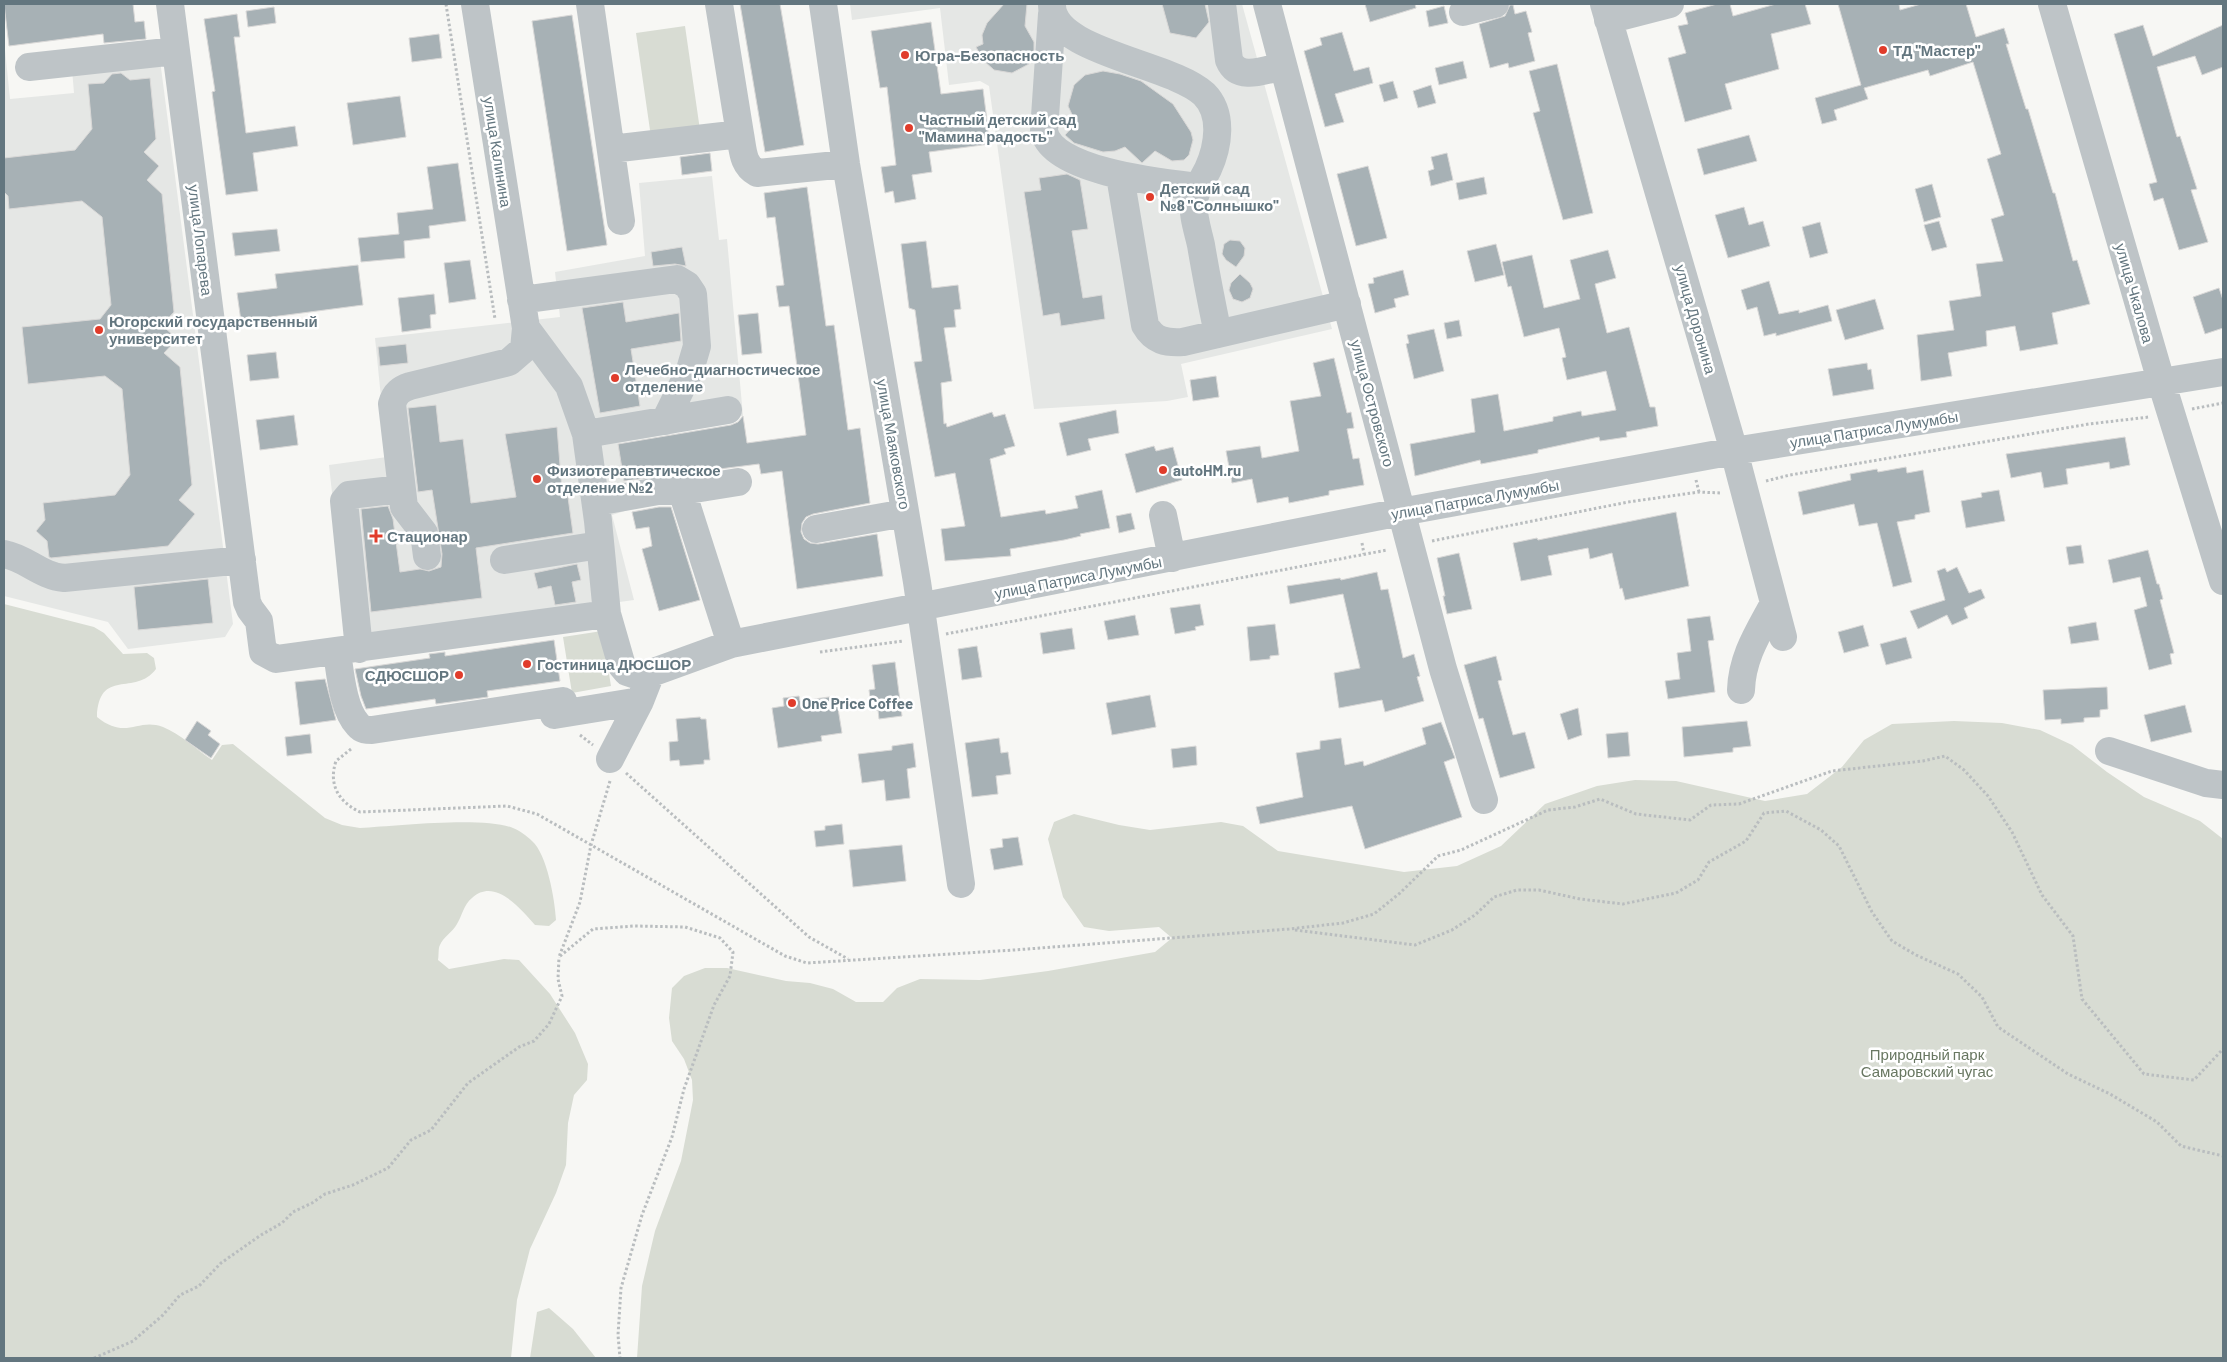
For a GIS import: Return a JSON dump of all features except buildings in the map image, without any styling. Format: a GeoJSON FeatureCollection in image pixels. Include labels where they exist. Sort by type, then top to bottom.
{"type":"FeatureCollection","features":[{"type":"Feature","properties":{"kind":"street","name":"улица Лопарева"},"geometry":{"type":"LineString","coordinates":[[170,4],[242,560],[250,610],[259,621],[263,652],[269,657],[282,659],[607,614]]}},
{"type":"Feature","properties":{"kind":"street","name":"улица Калинина"},"geometry":{"type":"LineString","coordinates":[[475,4],[526,328]]}},
{"type":"Feature","properties":{"kind":"street"},"geometry":{"type":"LineString","coordinates":[[590,4],[621,221]]}},
{"type":"Feature","properties":{"kind":"street"},"geometry":{"type":"LineString","coordinates":[[719,4],[745,162],[750,169],[757,173],[846,164]]}},
{"type":"Feature","properties":{"kind":"street","name":"улица Маяковского"},"geometry":{"type":"LineString","coordinates":[[823,4],[846,164],[926,637],[961,884]]}},
{"type":"Feature","properties":{"kind":"street"},"geometry":{"type":"LineString","coordinates":[[1222,4],[1229,60],[1232,68],[1239,72],[1250,74],[1283,66]]}},
{"type":"Feature","properties":{"kind":"street","name":"улица Островского"},"geometry":{"type":"LineString","coordinates":[[1267,4],[1443,669],[1484,800]]}},
{"type":"Feature","properties":{"kind":"street"},"geometry":{"type":"LineString","coordinates":[[1463,12],[1495,4]]}},
{"type":"Feature","properties":{"kind":"street"},"geometry":{"type":"LineString","coordinates":[[1606,12],[1670,4]]}},
{"type":"Feature","properties":{"kind":"street","name":"улица Чкалова"},"geometry":{"type":"LineString","coordinates":[[2052,4],[2161,381],[2223,581]]}},
{"type":"Feature","properties":{"kind":"street"},"geometry":{"type":"LineString","coordinates":[[1052,9],[1046,138],[1058,151],[1092,167],[1120,176],[1199,187]]}},
{"type":"Feature","properties":{"kind":"street"},"geometry":{"type":"LineString","coordinates":[[1052,9],[1060,26],[1079,41],[1180,78],[1204,95],[1211,104],[1216,118],[1217,143],[1199,187],[1194,203],[1194,212],[1218,334]]}},
{"type":"Feature","properties":{"kind":"street","name":"улица Доронина"},"geometry":{"type":"LineString","coordinates":[[1606,12],[1734,452],[1783,637]]}},
{"type":"Feature","properties":{"kind":"street"},"geometry":{"type":"LineString","coordinates":[[28,67],[176,51]]}},
{"type":"Feature","properties":{"kind":"street"},"geometry":{"type":"LineString","coordinates":[[611,149],[740,134]]}},
{"type":"Feature","properties":{"kind":"street"},"geometry":{"type":"LineString","coordinates":[[1120,176],[1145,325],[1149,333],[1156,339],[1171,343],[1347,304]]}},
{"type":"Feature","properties":{"kind":"street"},"geometry":{"type":"LineString","coordinates":[[521,300],[677,279],[687,285],[693,294],[697,346],[690,370],[665,421]]}},
{"type":"Feature","properties":{"kind":"street"},"geometry":{"type":"LineString","coordinates":[[526,328],[565,380],[586,434],[596,502],[607,614],[622,666],[627,672],[636,675],[651,673],[613,761]]}},
{"type":"Feature","properties":{"kind":"street"},"geometry":{"type":"LineString","coordinates":[[426,556],[424,533],[404,507],[392,404],[394,396],[402,389],[410,386],[509,362],[524,349],[526,328]]}},
{"type":"Feature","properties":{"kind":"street","name":"улица Патриса Лумумбы"},"geometry":{"type":"LineString","coordinates":[[651,673],[731,644],[1401,512],[1734,452],[2223,372]]}},
{"type":"Feature","properties":{"kind":"street"},"geometry":{"type":"LineString","coordinates":[[586,434],[728,410]]}},
{"type":"Feature","properties":{"kind":"street"},"geometry":{"type":"LineString","coordinates":[[596,502],[658,491],[682,492],[738,482]]}},
{"type":"Feature","properties":{"kind":"street"},"geometry":{"type":"LineString","coordinates":[[402,489],[355,494],[349,496],[344,501],[348,651],[344,695],[355,721],[364,729],[372,730],[558,708],[640,701]]}},
{"type":"Feature","properties":{"kind":"street"},"geometry":{"type":"LineString","coordinates":[[682,492],[731,644]]}},
{"type":"Feature","properties":{"kind":"street"},"geometry":{"type":"LineString","coordinates":[[816,529],[905,513]]}},
{"type":"Feature","properties":{"kind":"street"},"geometry":{"type":"LineString","coordinates":[[1164,515],[1172,558]]}},
{"type":"Feature","properties":{"kind":"street"},"geometry":{"type":"LineString","coordinates":[[504,560],[600,545]]}},
{"type":"Feature","properties":{"kind":"street"},"geometry":{"type":"LineString","coordinates":[[4,554],[12,555],[53,577],[64,578],[242,560]]}},
{"type":"Feature","properties":{"kind":"street"},"geometry":{"type":"LineString","coordinates":[[1741,690],[1742,672],[1747,655],[1773,605]]}},
{"type":"Feature","properties":{"kind":"street"},"geometry":{"type":"LineString","coordinates":[[2110,751],[2206,783],[2223,785]]}},
{"type":"Feature","properties":{"kind":"path"},"geometry":{"type":"LineString","coordinates":[[446,4],[495,319]]}},
{"type":"Feature","properties":{"kind":"path"},"geometry":{"type":"LineString","coordinates":[[816,652],[834,652],[926,637],[1628,502],[1699,492],[1723,493],[1800,473],[2223,403]]}},
{"type":"Feature","properties":{"kind":"path"},"geometry":{"type":"LineString","coordinates":[[558,708],[613,761],[809,937],[848,959]]}},
{"type":"Feature","properties":{"kind":"path"},"geometry":{"type":"LineString","coordinates":[[333,781],[342,800],[360,812],[507,806],[537,814],[785,956],[806,963],[1014,950],[1289,929],[1343,923],[1374,914],[1400,893],[1438,856],[1461,850],[1548,810],[1575,807],[1600,800],[1636,814],[1690,820],[1711,805],[1739,804],[1832,771],[1923,761],[1945,756],[1964,770],[1988,796],[2012,832],[2042,895],[2073,936],[2082,999],[2144,1074],[2194,1080],[2223,1049]]}},
{"type":"Feature","properties":{"kind":"path"},"geometry":{"type":"LineString","coordinates":[[94,1358],[133,1340],[163,1315],[180,1295],[199,1286],[222,1263],[261,1235],[282,1223],[293,1212],[325,1194],[353,1185],[388,1168],[411,1140],[430,1130],[468,1083],[519,1047],[534,1041],[550,1024],[562,996],[558,979],[559,957],[580,902],[591,845],[613,761]]}},
{"type":"Feature","properties":{"kind":"path"},"geometry":{"type":"LineString","coordinates":[[1289,929],[1415,945],[1452,930],[1475,915],[1494,897],[1518,890],[1539,890],[1580,899],[1623,904],[1676,893],[1698,880],[1709,862],[1746,841],[1764,813],[1786,811],[1821,830],[1839,846],[1872,912],[1892,941],[1916,956],[1958,974],[1982,998],[1998,1026],[2068,1074],[2110,1094],[2158,1122],[2181,1146],[2223,1156]]}},
{"type":"Feature","properties":{"kind":"path"},"geometry":{"type":"LineString","coordinates":[[559,957],[593,929],[634,926],[685,927],[720,938],[733,952],[730,976],[714,1005],[684,1089],[672,1137],[642,1215],[621,1288],[618,1335],[620,1358]]}},
{"type":"Feature","properties":{"kind":"shaded area","name":"Детский сад №8 \"Солнышко\""},"geometry":{"type":"Polygon","coordinates":[[[850,4],[1242,4],[1332,329],[1181,364],[1188,397],[1167,401],[1034,409],[989,86],[980,81],[949,85],[940,8],[852,20],[850,4]]]}},
{"type":"Feature","properties":{"kind":"shaded area","name":"Югорский государственный университет"},"geometry":{"type":"Polygon","coordinates":[[[4,40],[10,99],[74,93],[72,69],[160,60],[233,624],[225,637],[128,649],[108,622],[4,596],[4,40]]]}},
{"type":"Feature","properties":{"kind":"shaded area"},"geometry":{"type":"Polygon","coordinates":[[[712,176],[719,240],[727,239],[743,416],[675,427],[676,433],[618,443],[631,509],[612,515],[634,600],[348,640],[329,465],[387,457],[375,338],[560,317],[555,272],[645,256],[639,183],[712,176]]]}},
{"type":"Feature","properties":{"kind":"green space"},"geometry":{"type":"Polygon","coordinates":[[[685,26],[700,130],[651,137],[636,33],[685,26]]]}},
{"type":"Feature","properties":{"kind":"green space"},"geometry":{"type":"Polygon","coordinates":[[[4,604],[94,627],[104,633],[123,654],[147,653],[154,658],[156,669],[148,677],[111,687],[104,692],[99,702],[97,717],[107,724],[124,728],[146,725],[163,727],[212,760],[222,745],[233,744],[325,818],[342,825],[360,828],[461,822],[499,824],[520,832],[537,847],[546,866],[556,920],[549,926],[535,925],[507,898],[490,891],[481,892],[469,901],[455,927],[441,942],[438,960],[449,969],[504,959],[519,960],[550,994],[575,1033],[588,1064],[587,1080],[574,1095],[568,1123],[566,1165],[556,1193],[530,1249],[517,1300],[511,1358],[4,1358],[4,604]]]}},
{"type":"Feature","properties":{"kind":"green space"},"geometry":{"type":"Polygon","coordinates":[[[602,631],[611,686],[572,693],[563,637],[602,631]]]}},
{"type":"Feature","properties":{"kind":"green space","name":"Природный парк Самаровский чугас"},"geometry":{"type":"Polygon","coordinates":[[[1954,721],[2002,723],[2040,730],[2072,745],[2144,797],[2200,821],[2223,839],[2223,1358],[637,1358],[642,1286],[655,1231],[681,1161],[693,1100],[692,1080],[684,1059],[672,1041],[669,1018],[672,988],[684,976],[705,968],[727,968],[833,989],[856,1002],[883,1002],[897,988],[920,979],[980,980],[1048,971],[1155,952],[1172,938],[1159,927],[1109,931],[1084,927],[1063,897],[1048,839],[1054,822],[1074,814],[1150,830],[1221,822],[1243,826],[1278,851],[1404,872],[1457,866],[1501,846],[1545,804],[1597,786],[1635,780],[1676,781],[1765,801],[1807,794],[1842,767],[1864,740],[1892,724],[1954,721]]]}},
{"type":"Feature","properties":{"kind":"green space"},"geometry":{"type":"Polygon","coordinates":[[[549,1308],[573,1329],[596,1358],[530,1358],[537,1312],[549,1308]]]}},
{"type":"Feature","properties":{"kind":"place","name":"ТД \"Мастер\""},"geometry":{"type":"Point","coordinates":[1883,50]}},
{"type":"Feature","properties":{"kind":"place","name":"Югра-Безопасность"},"geometry":{"type":"Point","coordinates":[905,55]}},
{"type":"Feature","properties":{"kind":"place","name":"Частный детский сад \"Мамина радость\""},"geometry":{"type":"Point","coordinates":[909,128]}},
{"type":"Feature","properties":{"kind":"place","name":"Детский сад №8 \"Солнышко\""},"geometry":{"type":"Point","coordinates":[1150,197]}},
{"type":"Feature","properties":{"kind":"place","name":"Югорский государственный университет"},"geometry":{"type":"Point","coordinates":[99,330]}},
{"type":"Feature","properties":{"kind":"place","name":"Лечебно-диагностическое отделение"},"geometry":{"type":"Point","coordinates":[615,378]}},
{"type":"Feature","properties":{"kind":"place","name":"autoHM.ru"},"geometry":{"type":"Point","coordinates":[1163,470]}},
{"type":"Feature","properties":{"kind":"place","name":"Физиотерапевтическое отделение №2"},"geometry":{"type":"Point","coordinates":[537,479]}},
{"type":"Feature","properties":{"kind":"place","name":"Стационар"},"geometry":{"type":"Point","coordinates":[376,536]}},
{"type":"Feature","properties":{"kind":"place","name":"Гостиница ДЮСШОР"},"geometry":{"type":"Point","coordinates":[527,664]}},
{"type":"Feature","properties":{"kind":"place","name":"СДЮСШОР"},"geometry":{"type":"Point","coordinates":[459,675]}},
{"type":"Feature","properties":{"kind":"place","name":"One Price Coffee"},"geometry":{"type":"Point","coordinates":[792,703]}}]}
